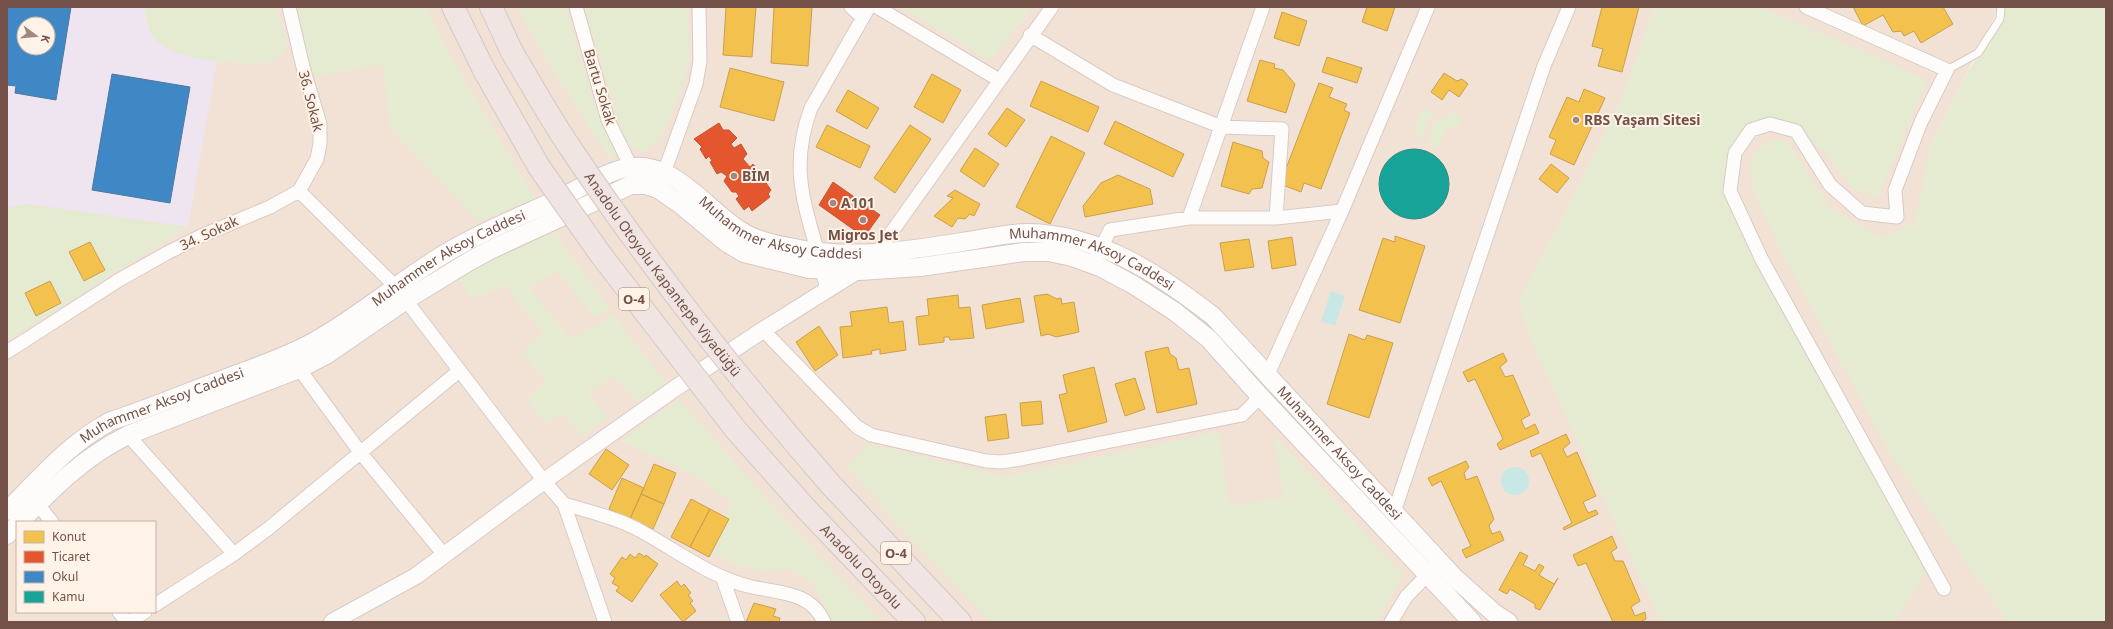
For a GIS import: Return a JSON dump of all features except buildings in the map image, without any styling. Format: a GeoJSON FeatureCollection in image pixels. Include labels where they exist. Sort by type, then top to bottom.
{"type":"FeatureCollection","features":[{"type":"Feature","properties":{"kind":"highway","name":"Anadolu Otoyolu"},"geometry":{"type":"LineString","coordinates":[[453,7],[484,70],[539,167],[601,255],[736,430],[808,511],[914,622]]}},
{"type":"Feature","properties":{"kind":"highway","name":"Anadolu Otoyolu Kapantepe Viyadüğü"},"geometry":{"type":"LineString","coordinates":[[491,7],[512,52],[566,141],[629,233],[698,326],[763,407],[831,485],[960,622]]}},
{"type":"Feature","properties":{"kind":"main road","name":"Muhammer Aksoy Caddesi"},"geometry":{"type":"LineString","coordinates":[[7,511],[32,497],[110,444],[128,435],[299,369],[343,344],[445,254],[496,226],[620,169],[632,167],[649,168],[680,204],[727,243],[744,253],[809,269],[859,271],[920,267],[1024,252],[1049,252],[1072,257],[1092,264],[1132,284],[1174,312],[1209,339],[1258,394],[1472,622]]}},
{"type":"Feature","properties":{"kind":"main road","name":"Muhammer Aksoy Caddesi"},"geometry":{"type":"LineString","coordinates":[[20,521],[32,497],[70,447],[106,424],[288,355],[400,293],[631,185],[641,185],[661,181],[680,182],[743,233],[766,242],[818,252],[876,254],[1026,233],[1059,235],[1101,247],[1148,270],[1213,316],[1440,562],[1494,613],[1508,622]]}},
{"type":"Feature","properties":{"kind":"main road"},"geometry":{"type":"LineString","coordinates":[[1258,394],[1268,374]]}},
{"type":"Feature","properties":{"kind":"main road"},"geometry":{"type":"LineString","coordinates":[[7,535],[16,526]]}},
{"type":"Feature","properties":{"kind":"street","name":"36. Sokak"},"geometry":{"type":"LineString","coordinates":[[289,7],[303,67],[320,124],[320,144],[317,159],[299,191]]}},
{"type":"Feature","properties":{"kind":"street","name":"Bartu Sokak"},"geometry":{"type":"LineString","coordinates":[[576,7],[608,120],[641,185]]}},
{"type":"Feature","properties":{"kind":"street"},"geometry":{"type":"LineString","coordinates":[[661,181],[696,84],[700,61],[699,7]]}},
{"type":"Feature","properties":{"kind":"street"},"geometry":{"type":"LineString","coordinates":[[827,291],[823,270],[801,190],[799,168],[800,146],[811,108],[866,12],[851,7]]}},
{"type":"Feature","properties":{"kind":"street"},"geometry":{"type":"LineString","coordinates":[[877,7],[999,80]]}},
{"type":"Feature","properties":{"kind":"street"},"geometry":{"type":"LineString","coordinates":[[332,622],[391,591],[445,556],[544,481],[674,389],[763,330],[859,271],[876,254],[901,221],[1030,35],[1052,7]]}},
{"type":"Feature","properties":{"kind":"street"},"geometry":{"type":"LineString","coordinates":[[1188,218],[1222,127],[1262,7]]}},
{"type":"Feature","properties":{"kind":"street"},"geometry":{"type":"LineString","coordinates":[[1268,374],[1342,211],[1428,7]]}},
{"type":"Feature","properties":{"kind":"street"},"geometry":{"type":"LineString","coordinates":[[1394,512],[1544,66],[1570,7]]}},
{"type":"Feature","properties":{"kind":"street"},"geometry":{"type":"LineString","coordinates":[[1806,7],[1828,12],[1947,70],[1921,122],[1895,190],[1897,217],[1862,213],[1830,186],[1796,131],[1770,124],[1751,130],[1735,153],[1730,191],[1762,260],[1944,588]]}},
{"type":"Feature","properties":{"kind":"street"},"geometry":{"type":"LineString","coordinates":[[1030,35],[1113,85],[1222,127],[1282,129],[1276,218]]}},
{"type":"Feature","properties":{"kind":"street"},"geometry":{"type":"LineString","coordinates":[[299,191],[400,293],[544,481],[564,504],[605,622]]}},
{"type":"Feature","properties":{"kind":"street","name":"34. Sokak"},"geometry":{"type":"LineString","coordinates":[[7,352],[119,280],[160,257],[201,236],[270,207],[299,191]]}},
{"type":"Feature","properties":{"kind":"street"},"geometry":{"type":"LineString","coordinates":[[1092,264],[1110,230],[1188,218],[1276,218],[1342,211]]}},
{"type":"Feature","properties":{"kind":"street"},"geometry":{"type":"LineString","coordinates":[[763,330],[857,427],[871,435],[986,461],[1001,462],[1021,459],[1242,415],[1254,403],[1258,394]]}},
{"type":"Feature","properties":{"kind":"street"},"geometry":{"type":"LineString","coordinates":[[288,355],[360,452],[445,556]]}},
{"type":"Feature","properties":{"kind":"street"},"geometry":{"type":"LineString","coordinates":[[156,604],[234,554],[300,503],[459,371]]}},
{"type":"Feature","properties":{"kind":"street"},"geometry":{"type":"LineString","coordinates":[[128,435],[234,554]]}},
{"type":"Feature","properties":{"kind":"street"},"geometry":{"type":"LineString","coordinates":[[32,497],[51,521]]}},
{"type":"Feature","properties":{"kind":"street"},"geometry":{"type":"LineString","coordinates":[[564,504],[620,521],[723,579],[751,587],[795,595],[813,605],[824,622]]}},
{"type":"Feature","properties":{"kind":"street"},"geometry":{"type":"LineString","coordinates":[[1391,622],[1406,598],[1426,574],[1440,562]]}},
{"type":"Feature","properties":{"kind":"street"},"geometry":{"type":"LineString","coordinates":[[723,579],[738,622]]}},
{"type":"Feature","properties":{"kind":"street"},"geometry":{"type":"LineString","coordinates":[[120,613],[128,622],[143,613]]}},
{"type":"Feature","properties":{"kind":"lane"},"geometry":{"type":"LineString","coordinates":[[1947,70],[1978,54],[2000,18],[2001,7]]}},
{"type":"Feature","properties":{"kind":"shaded area"},"geometry":{"type":"Polygon","coordinates":[[[7,7],[1999,7],[1930,148],[2045,622],[7,622],[7,7]]]}},
{"type":"Feature","properties":{"kind":"shaded area"},"geometry":{"type":"Polygon","coordinates":[[[7,7],[144,7],[147,23],[154,38],[165,47],[176,53],[217,61],[188,227],[27,204],[7,208],[7,7]]]}},
{"type":"Feature","properties":{"kind":"green space"},"geometry":{"type":"Polygon","coordinates":[[[144,7],[277,7],[287,43],[283,53],[276,59],[260,64],[206,60],[176,53],[154,38],[147,23],[144,7]]]}},
{"type":"Feature","properties":{"kind":"green space"},"geometry":{"type":"Polygon","coordinates":[[[296,7],[427,7],[448,52],[535,199],[478,221],[390,128],[383,64],[313,77],[296,7]]]}},
{"type":"Feature","properties":{"kind":"green space"},"geometry":{"type":"Polygon","coordinates":[[[518,7],[566,7],[594,103],[617,155],[610,159],[545,57],[518,7]]]}},
{"type":"Feature","properties":{"kind":"green space"},"geometry":{"type":"Polygon","coordinates":[[[585,7],[686,7],[689,24],[689,53],[685,74],[677,100],[666,125],[655,144],[645,152],[631,147],[623,135],[585,7]]]}},
{"type":"Feature","properties":{"kind":"green space"},"geometry":{"type":"Polygon","coordinates":[[[901,7],[1032,7],[990,60],[901,7]]]}},
{"type":"Feature","properties":{"kind":"green space"},"geometry":{"type":"Polygon","coordinates":[[[1654,7],[1760,7],[1927,80],[1878,198],[1854,189],[1826,152],[1796,131],[1751,130],[1735,153],[1730,191],[1930,564],[1895,622],[1661,622],[1524,325],[1520,297],[1568,207],[1623,96],[1654,7]]]}},
{"type":"Feature","properties":{"kind":"green space"},"geometry":{"type":"Polygon","coordinates":[[[2005,7],[2106,7],[2106,622],[2008,622],[1890,453],[1781,251],[1753,189],[1750,163],[1757,149],[1773,140],[1788,142],[1829,207],[1880,238],[1915,223],[1930,148],[1967,73],[2003,20],[2005,7]]]}},
{"type":"Feature","properties":{"kind":"green space"},"geometry":{"type":"Polygon","coordinates":[[[1428,108],[1434,115],[1428,120],[1422,138],[1414,136],[1420,114],[1428,108]]]}},
{"type":"Feature","properties":{"kind":"green space"},"geometry":{"type":"Polygon","coordinates":[[[1452,113],[1462,115],[1459,125],[1444,131],[1438,149],[1427,145],[1434,124],[1452,113]]]}},
{"type":"Feature","properties":{"kind":"green space"},"geometry":{"type":"Polygon","coordinates":[[[27,204],[188,227],[7,340],[7,208],[27,204]]]}},
{"type":"Feature","properties":{"kind":"green space"},"geometry":{"type":"Polygon","coordinates":[[[554,232],[610,309],[594,317],[557,271],[529,287],[571,340],[613,315],[667,384],[637,402],[614,376],[587,393],[607,417],[582,437],[564,412],[545,423],[527,399],[546,382],[522,352],[543,333],[506,286],[471,299],[458,276],[554,232]]]}},
{"type":"Feature","properties":{"kind":"green space"},"geometry":{"type":"Polygon","coordinates":[[[679,399],[772,506],[882,622],[832,622],[812,581],[785,568],[763,572],[736,565],[708,550],[732,502],[687,471],[621,441],[679,399]]]}},
{"type":"Feature","properties":{"kind":"green space"},"geometry":{"type":"Polygon","coordinates":[[[1219,432],[1229,505],[1284,498],[1274,435],[1403,575],[1376,622],[991,622],[896,523],[848,466],[869,444],[1004,477],[1219,432]]]}},
{"type":"Feature","properties":{"kind":"water"},"geometry":{"type":"Polygon","coordinates":[[[1331,291],[1345,296],[1335,326],[1321,321],[1331,291]]]}},
{"type":"Feature","properties":{"kind":"water"},"geometry":{"type":"Polygon","coordinates":[[[1515,467],[1525,471],[1529,481],[1525,491],[1515,495],[1505,491],[1501,481],[1505,471],[1515,467]]]}},
{"type":"Feature","properties":{"kind":"place","name":"RBS Yaşam Sitesi"},"geometry":{"type":"Point","coordinates":[1576,120]}},
{"type":"Feature","properties":{"kind":"place","name":"BİM"},"geometry":{"type":"Point","coordinates":[734,176]}},
{"type":"Feature","properties":{"kind":"place","name":"A101"},"geometry":{"type":"Point","coordinates":[833,203]}},
{"type":"Feature","properties":{"kind":"place","name":"Migros Jet"},"geometry":{"type":"Point","coordinates":[863,220]}}]}
